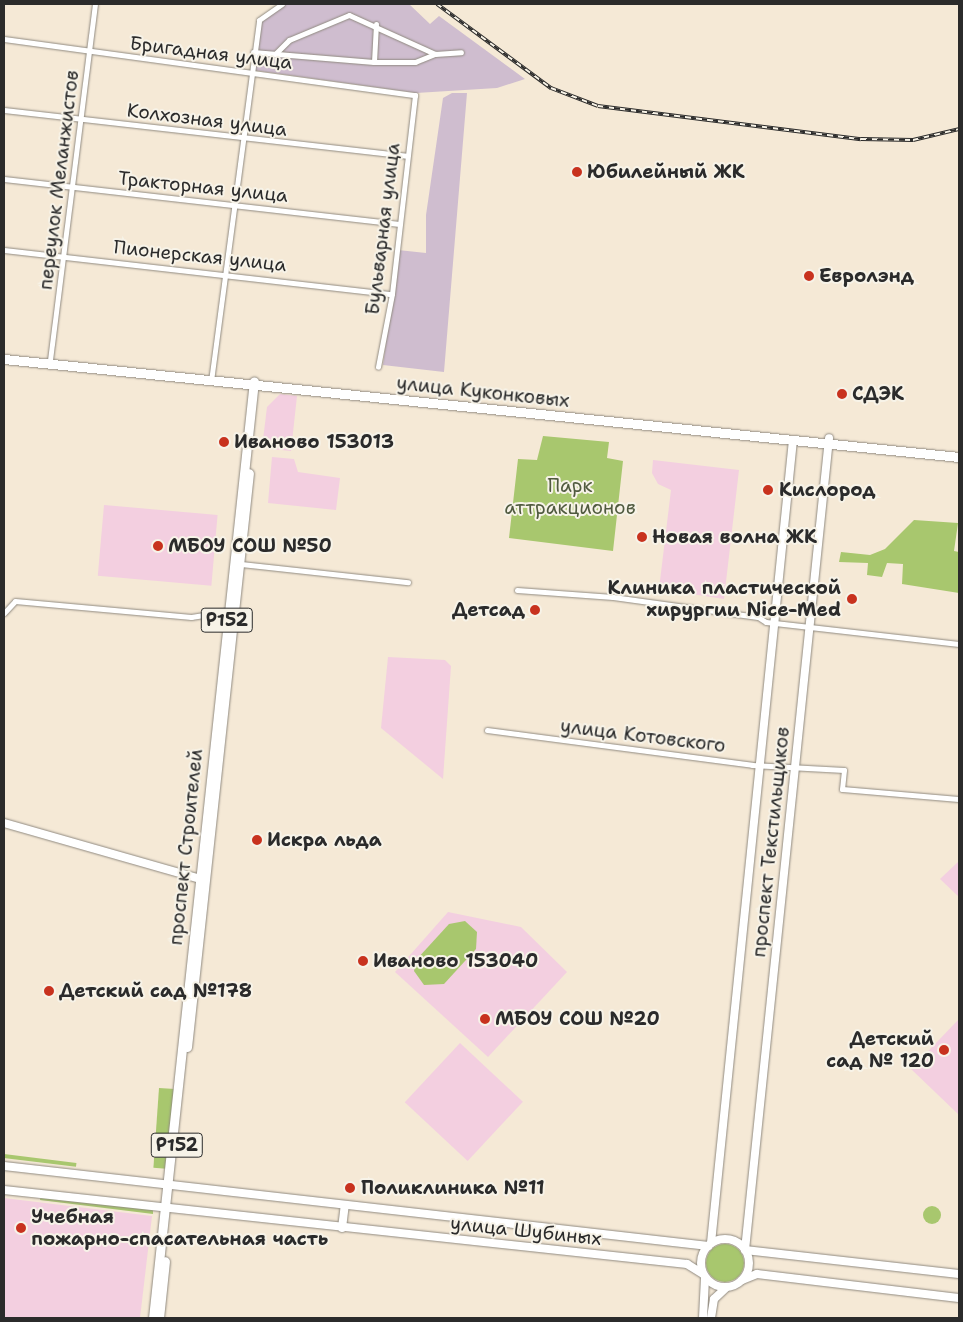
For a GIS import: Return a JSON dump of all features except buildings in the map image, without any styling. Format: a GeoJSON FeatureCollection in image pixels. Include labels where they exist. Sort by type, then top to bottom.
{"type":"FeatureCollection","features":[{"type":"Feature","properties":{"kind":"main road","name":"улица Куконковых"},"geometry":{"type":"LineString","coordinates":[[4,355],[211,379]]}},
{"type":"Feature","properties":{"kind":"main road","name":"улица Куконковых"},"geometry":{"type":"LineString","coordinates":[[4,359],[814,439],[959,458]]}},
{"type":"Feature","properties":{"kind":"main road","name":"проспект Строителей"},"geometry":{"type":"LineString","coordinates":[[159,1318],[188,1005],[256,383]]}},
{"type":"Feature","properties":{"kind":"main road","name":"улица Куконковых"},"geometry":{"type":"LineString","coordinates":[[446,402],[797,440],[814,439]]}},
{"type":"Feature","properties":{"kind":"main road","name":"проспект Текстильщиков"},"geometry":{"type":"LineString","coordinates":[[709,1245],[792,457],[797,440]]}},
{"type":"Feature","properties":{"kind":"main road","name":"улица Куконковых"},"geometry":{"type":"LineString","coordinates":[[829,441],[959,451]]}},
{"type":"Feature","properties":{"kind":"main road","name":"проспект Текстильщиков"},"geometry":{"type":"LineString","coordinates":[[745,1250],[829,441]]}},
{"type":"Feature","properties":{"kind":"main road"},"geometry":{"type":"LineString","coordinates":[[4,823],[202,880]]}},
{"type":"Feature","properties":{"kind":"main road","name":"улица Шубиных"},"geometry":{"type":"LineString","coordinates":[[4,1166],[709,1245]]}},
{"type":"Feature","properties":{"kind":"main road","name":"улица Шубиных"},"geometry":{"type":"LineString","coordinates":[[4,1190],[687,1264],[704,1275]]}},
{"type":"Feature","properties":{"kind":"main road"},"geometry":{"type":"LineString","coordinates":[[342,1228],[345,1205]]}},
{"type":"Feature","properties":{"kind":"main road","name":"проспект Строителей"},"geometry":{"type":"LineString","coordinates":[[152,1318],[168,1209]]}},
{"type":"Feature","properties":{"kind":"main road"},"geometry":{"type":"LineString","coordinates":[[703,1318],[704,1275],[701,1262],[709,1245],[727,1239],[745,1250],[959,1274]]}},
{"type":"Feature","properties":{"kind":"main road"},"geometry":{"type":"LineString","coordinates":[[742,1280],[749,1267],[745,1250]]}},
{"type":"Feature","properties":{"kind":"main road"},"geometry":{"type":"LineString","coordinates":[[711,1318],[714,1299],[728,1287],[757,1274],[959,1298]]}},
{"type":"Feature","properties":{"kind":"main road"},"geometry":{"type":"LineString","coordinates":[[704,1275],[717,1286],[728,1287]]}},
{"type":"Feature","properties":{"kind":"street","name":"переулок Меланжистов"},"geometry":{"type":"LineString","coordinates":[[50,360],[65,257],[95,4]]}},
{"type":"Feature","properties":{"kind":"street"},"geometry":{"type":"LineString","coordinates":[[211,379],[249,74],[259,20],[282,4]]}},
{"type":"Feature","properties":{"kind":"street"},"geometry":{"type":"LineString","coordinates":[[275,54],[289,40],[334,18],[349,15],[376,24],[435,54]]}},
{"type":"Feature","properties":{"kind":"street"},"geometry":{"type":"LineString","coordinates":[[374,62],[376,24]]}},
{"type":"Feature","properties":{"kind":"street","name":"Бригадная улица"},"geometry":{"type":"LineString","coordinates":[[4,40],[249,74],[395,88],[415,95]]}},
{"type":"Feature","properties":{"kind":"street"},"geometry":{"type":"LineString","coordinates":[[253,52],[374,62],[415,62],[435,54],[461,52]]}},
{"type":"Feature","properties":{"kind":"street","name":"Бульварная улица"},"geometry":{"type":"LineString","coordinates":[[378,367],[392,294],[406,156],[415,95]]}},
{"type":"Feature","properties":{"kind":"street","name":"Колхозная улица"},"geometry":{"type":"LineString","coordinates":[[4,110],[406,156]]}},
{"type":"Feature","properties":{"kind":"street","name":"Тракторная улица"},"geometry":{"type":"LineString","coordinates":[[4,179],[399,224]]}},
{"type":"Feature","properties":{"kind":"street","name":"Пионерская улица"},"geometry":{"type":"LineString","coordinates":[[4,250],[224,272],[392,294]]}},
{"type":"Feature","properties":{"kind":"street"},"geometry":{"type":"LineString","coordinates":[[237,564],[408,582]]}},
{"type":"Feature","properties":{"kind":"street"},"geometry":{"type":"LineString","coordinates":[[517,590],[613,597],[810,628],[959,644]]}},
{"type":"Feature","properties":{"kind":"street"},"geometry":{"type":"LineString","coordinates":[[4,613],[15,601],[191,617],[232,612]]}},
{"type":"Feature","properties":{"kind":"street","name":"улица Котовского"},"geometry":{"type":"LineString","coordinates":[[487,730],[759,764],[796,764],[844,770],[842,789],[959,799]]}},
{"type":"Feature","properties":{"kind":"shaded area"},"geometry":{"type":"Polygon","coordinates":[[[286,4],[409,4],[430,24],[439,16],[525,79],[497,88],[416,93],[252,70],[261,21],[286,4]]]}},
{"type":"Feature","properties":{"kind":"shaded area"},"geometry":{"type":"Polygon","coordinates":[[[452,93],[467,93],[444,372],[383,365],[398,250],[426,253],[426,215],[443,98],[452,93]]]}},
{"type":"Feature","properties":{"kind":"shaded area"},"geometry":{"type":"Polygon","coordinates":[[[280,394],[297,396],[291,451],[262,448],[267,407],[280,394]]]}},
{"type":"Feature","properties":{"kind":"shaded area"},"geometry":{"type":"Polygon","coordinates":[[[272,457],[294,459],[298,472],[340,478],[336,510],[268,503],[272,457]]]}},
{"type":"Feature","properties":{"kind":"shaded area"},"geometry":{"type":"Polygon","coordinates":[[[653,460],[739,470],[724,599],[659,589],[671,490],[658,484],[652,473],[653,460]]]}},
{"type":"Feature","properties":{"kind":"shaded area","name":"МБОУ СОШ №50"},"geometry":{"type":"Polygon","coordinates":[[[104,505],[218,515],[211,586],[98,576],[104,505]]]}},
{"type":"Feature","properties":{"kind":"shaded area"},"geometry":{"type":"Polygon","coordinates":[[[388,657],[445,660],[451,666],[443,779],[381,728],[388,657]]]}},
{"type":"Feature","properties":{"kind":"shaded area"},"geometry":{"type":"Polygon","coordinates":[[[959,861],[959,897],[940,879],[959,861]]]}},
{"type":"Feature","properties":{"kind":"shaded area","name":"МБОУ СОШ №20"},"geometry":{"type":"Polygon","coordinates":[[[448,912],[521,927],[567,972],[488,1057],[395,972],[448,912]]]}},
{"type":"Feature","properties":{"kind":"shaded area","name":"Детский сад № 120"},"geometry":{"type":"Polygon","coordinates":[[[959,1019],[959,1115],[911,1069],[959,1019]]]}},
{"type":"Feature","properties":{"kind":"shaded area"},"geometry":{"type":"Polygon","coordinates":[[[460,1043],[523,1102],[468,1161],[405,1102],[460,1043]]]}},
{"type":"Feature","properties":{"kind":"shaded area"},"geometry":{"type":"Polygon","coordinates":[[[4,1198],[152,1216],[140,1318],[4,1318],[4,1198]]]}},
{"type":"Feature","properties":{"kind":"green space","name":"Парк аттракционов"},"geometry":{"type":"Polygon","coordinates":[[[543,436],[609,442],[607,458],[623,461],[613,551],[509,538],[518,459],[537,460],[543,436]]]}},
{"type":"Feature","properties":{"kind":"green space"},"geometry":{"type":"Polygon","coordinates":[[[914,520],[958,523],[954,551],[959,552],[959,593],[902,584],[903,564],[887,563],[882,577],[867,575],[868,563],[839,562],[841,552],[870,555],[885,549],[914,520]]]}},
{"type":"Feature","properties":{"kind":"green space"},"geometry":{"type":"Polygon","coordinates":[[[465,921],[477,932],[476,949],[444,984],[424,985],[414,971],[417,959],[449,924],[465,921]]]}},
{"type":"Feature","properties":{"kind":"green space"},"geometry":{"type":"Polygon","coordinates":[[[159,1088],[175,1089],[169,1169],[153,1168],[159,1088]]]}},
{"type":"Feature","properties":{"kind":"green space"},"geometry":{"type":"Polygon","coordinates":[[[4,1154],[76,1163],[76,1167],[4,1158],[4,1154]]]}},
{"type":"Feature","properties":{"kind":"green space"},"geometry":{"type":"Polygon","coordinates":[[[41,1195],[153,1210],[153,1214],[40,1200],[41,1195]]]}},
{"type":"Feature","properties":{"kind":"green space"},"geometry":{"type":"Polygon","coordinates":[[[932,1206],[938,1209],[941,1215],[938,1221],[932,1224],[926,1221],[923,1215],[926,1209],[932,1206]]]}},
{"type":"Feature","properties":{"kind":"green space"},"geometry":{"type":"Polygon","coordinates":[[[725,1244],[739,1249],[744,1263],[739,1277],[725,1282],[711,1277],[706,1263],[711,1249],[725,1244]]]}},
{"type":"Feature","properties":{"kind":"railway"},"geometry":{"type":"LineString","coordinates":[[437,4],[551,88],[598,106],[861,139],[913,140],[959,129]]}},
{"type":"Feature","properties":{"kind":"place","name":"Юбилейный ЖК"},"geometry":{"type":"Point","coordinates":[577,172]}},
{"type":"Feature","properties":{"kind":"place","name":"Евролэнд"},"geometry":{"type":"Point","coordinates":[809,276]}},
{"type":"Feature","properties":{"kind":"place","name":"СДЭК"},"geometry":{"type":"Point","coordinates":[842,394]}},
{"type":"Feature","properties":{"kind":"place","name":"Иваново 153013"},"geometry":{"type":"Point","coordinates":[224,442]}},
{"type":"Feature","properties":{"kind":"place","name":"Кислород"},"geometry":{"type":"Point","coordinates":[768,490]}},
{"type":"Feature","properties":{"kind":"place","name":"Новая волна ЖК"},"geometry":{"type":"Point","coordinates":[642,537]}},
{"type":"Feature","properties":{"kind":"place","name":"МБОУ СОШ №50"},"geometry":{"type":"Point","coordinates":[158,546]}},
{"type":"Feature","properties":{"kind":"place","name":"Клиника пластической хирургии Nice-Med"},"geometry":{"type":"Point","coordinates":[852,599]}},
{"type":"Feature","properties":{"kind":"place","name":"Детсад"},"geometry":{"type":"Point","coordinates":[535,610]}},
{"type":"Feature","properties":{"kind":"place","name":"Искра льда"},"geometry":{"type":"Point","coordinates":[257,840]}},
{"type":"Feature","properties":{"kind":"place","name":"Иваново 153040"},"geometry":{"type":"Point","coordinates":[363,961]}},
{"type":"Feature","properties":{"kind":"place","name":"Детский сад №178"},"geometry":{"type":"Point","coordinates":[49,991]}},
{"type":"Feature","properties":{"kind":"place","name":"МБОУ СОШ №20"},"geometry":{"type":"Point","coordinates":[485,1019]}},
{"type":"Feature","properties":{"kind":"place","name":"Детский сад № 120"},"geometry":{"type":"Point","coordinates":[944,1050]}},
{"type":"Feature","properties":{"kind":"place","name":"Поликлиника №11"},"geometry":{"type":"Point","coordinates":[350,1188]}},
{"type":"Feature","properties":{"kind":"place","name":"Учебная пожарно-спасательная часть"},"geometry":{"type":"Point","coordinates":[21,1228]}}]}
